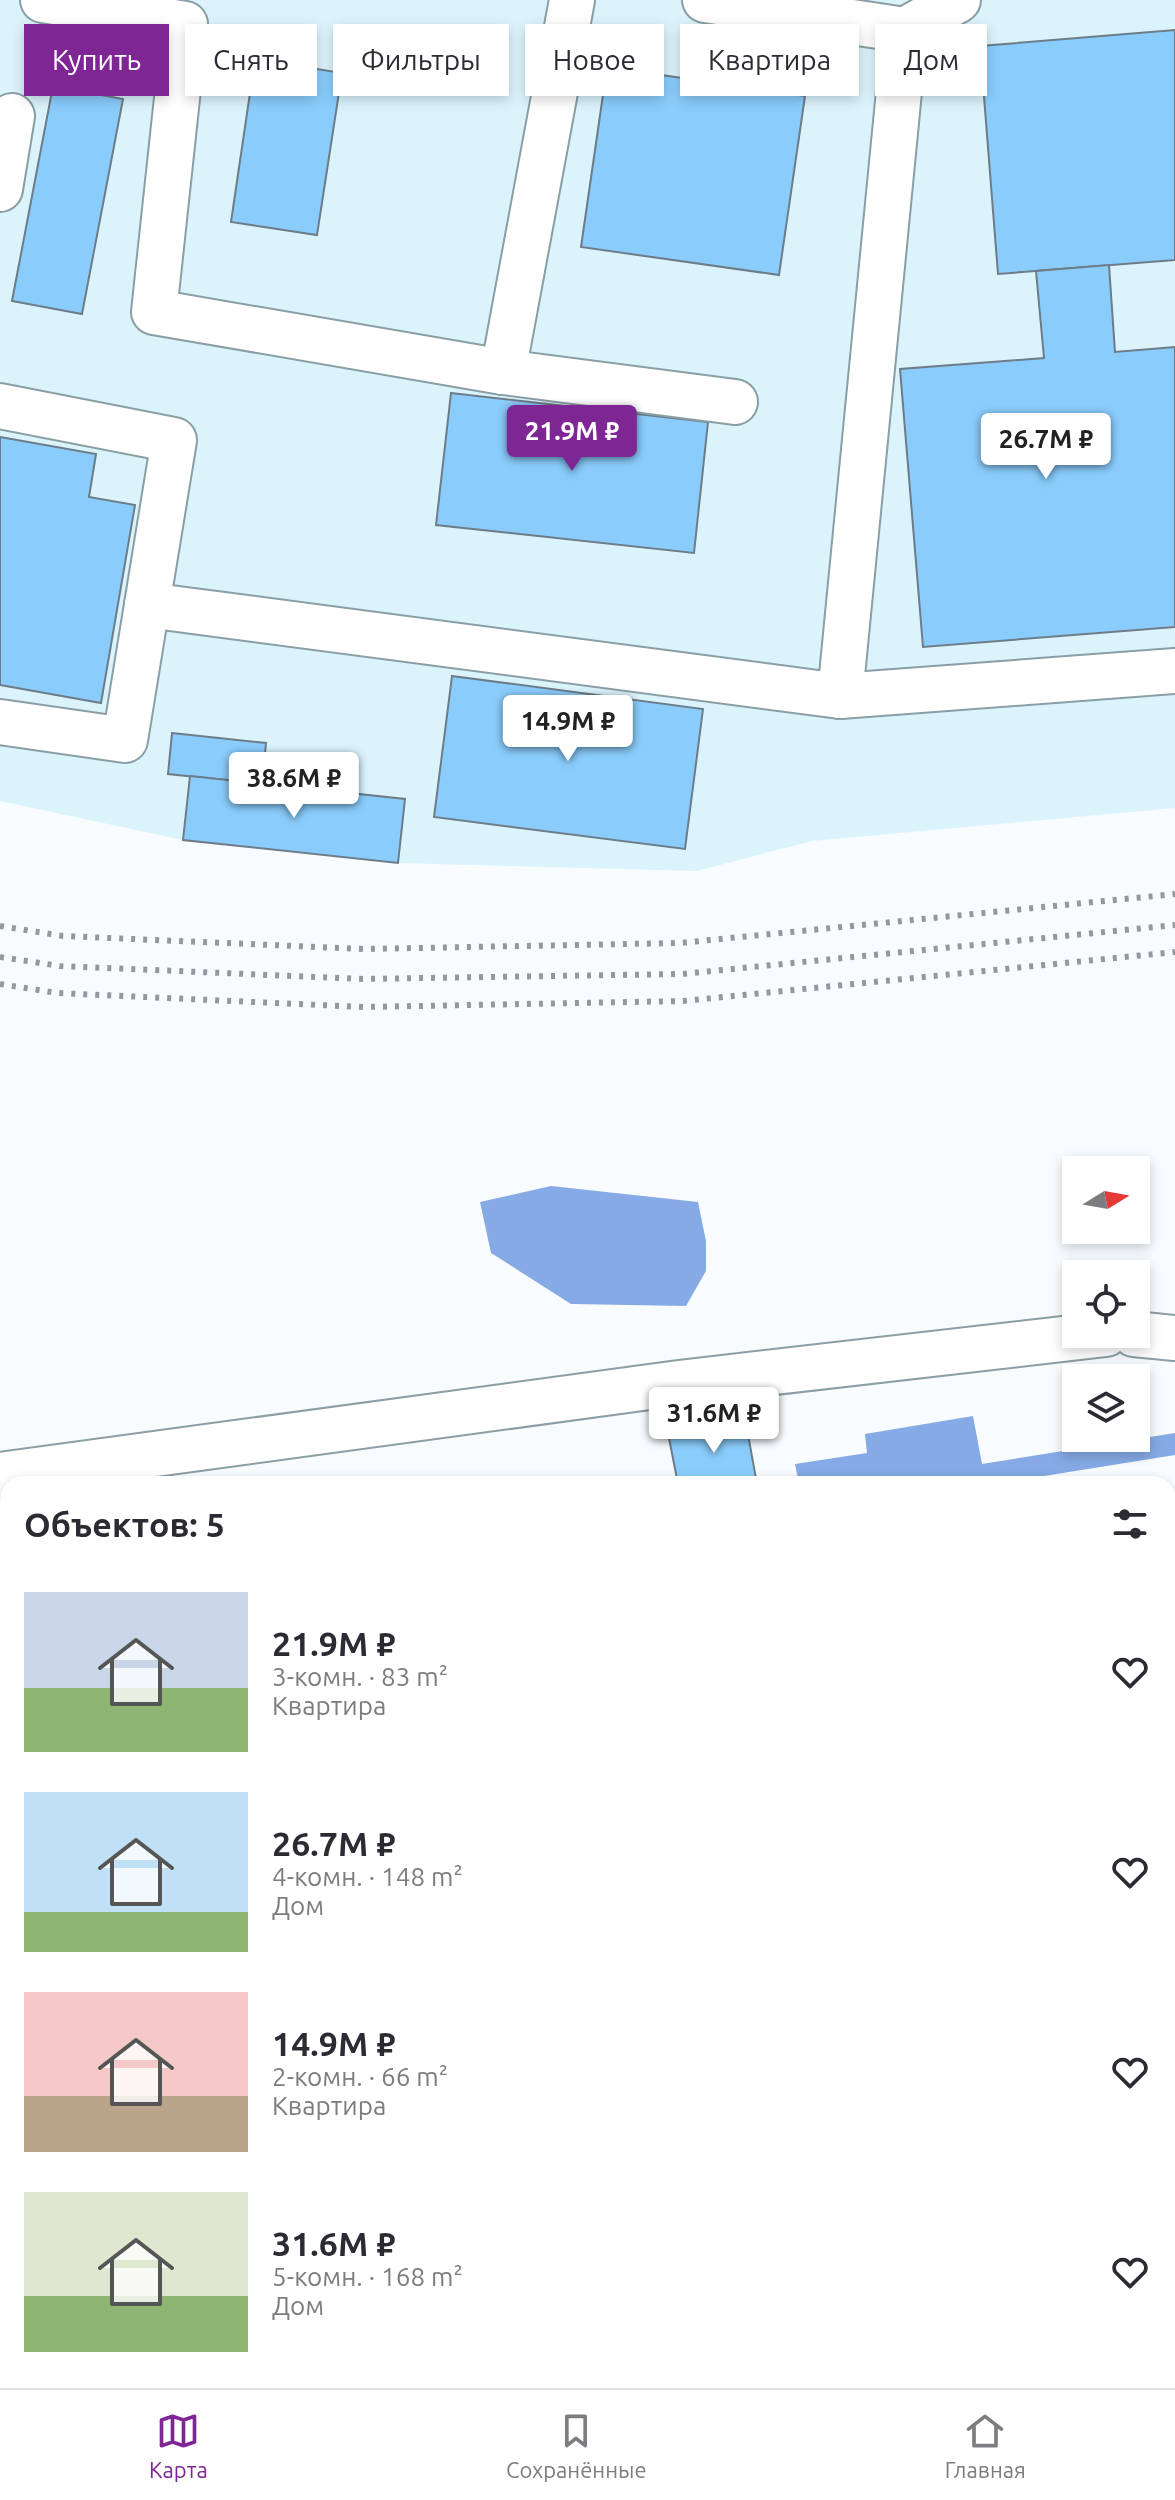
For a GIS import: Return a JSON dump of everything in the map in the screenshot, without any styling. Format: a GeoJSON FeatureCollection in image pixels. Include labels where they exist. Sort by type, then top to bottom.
{"type":"FeatureCollection","features":[{"type":"Feature","properties":{"kind":"lane"},"geometry":{"type":"LineString","coordinates":[[43,0],[185,24],[154,312],[503,372],[735,402]]}},
{"type":"Feature","properties":{"kind":"lane"},"geometry":{"type":"LineString","coordinates":[[503,372],[572,0]]}},
{"type":"Feature","properties":{"kind":"lane"},"geometry":{"type":"LineString","coordinates":[[705,0],[875,26]]}},
{"type":"Feature","properties":{"kind":"lane"},"geometry":{"type":"LineString","coordinates":[[916,24],[958,0]]}},
{"type":"Feature","properties":{"kind":"lane"},"geometry":{"type":"LineString","coordinates":[[840,696],[899,96]]}},
{"type":"Feature","properties":{"kind":"lane"},"geometry":{"type":"LineString","coordinates":[[0,189],[12,116]]}},
{"type":"Feature","properties":{"kind":"lane"},"geometry":{"type":"LineString","coordinates":[[0,406],[174,440],[125,740],[0,722]]}},
{"type":"Feature","properties":{"kind":"lane"},"geometry":{"type":"LineString","coordinates":[[147,605],[840,696],[1175,671]]}},
{"type":"Feature","properties":{"kind":"lane"},"geometry":{"type":"LineString","coordinates":[[1150,1336],[1175,1338]]}},
{"type":"Feature","properties":{"kind":"lane"},"geometry":{"type":"LineString","coordinates":[[0,1475],[679,1383],[1062,1339]]}},
{"type":"Feature","properties":{"kind":"shaded area"},"geometry":{"type":"Polygon","coordinates":[[[0,0],[1175,0],[1175,808],[812,841],[697,871],[398,863],[183,840],[0,801],[0,0]]]}},
{"type":"Feature","properties":{"kind":"shaded area"},"geometry":{"type":"Polygon","coordinates":[[[551,1186],[698,1202],[706,1241],[706,1271],[686,1306],[571,1304],[491,1253],[480,1202],[551,1186]]]}},
{"type":"Feature","properties":{"kind":"shaded area"},"geometry":{"type":"Polygon","coordinates":[[[973,1416],[982,1464],[1062,1451],[1150,1452],[1150,1437],[1175,1433],[1175,1455],[1045,1476],[797,1476],[795,1464],[867,1453],[865,1434],[973,1416]]]}},
{"type":"Feature","properties":{"kind":"building"},"geometry":{"type":"Polygon","coordinates":[[[1175,30],[1175,260],[998,274],[984,96],[987,96],[987,45],[1175,30]]]}},
{"type":"Feature","properties":{"kind":"building"},"geometry":{"type":"Polygon","coordinates":[[[317,69],[333,72],[333,96],[338,96],[317,235],[231,222],[250,96],[317,96],[317,69]]]}},
{"type":"Feature","properties":{"kind":"building"},"geometry":{"type":"Polygon","coordinates":[[[664,75],[680,78],[680,96],[805,96],[779,275],[581,247],[603,96],[664,96],[664,75]]]}},
{"type":"Feature","properties":{"kind":"building"},"geometry":{"type":"Polygon","coordinates":[[[51,96],[123,99],[82,314],[12,301],[51,96]]]}},
{"type":"Feature","properties":{"kind":"building"},"geometry":{"type":"Polygon","coordinates":[[[1109,265],[1115,352],[1175,347],[1175,627],[923,647],[900,369],[1044,358],[1036,271],[1109,265]]]}},
{"type":"Feature","properties":{"kind":"building"},"geometry":{"type":"Polygon","coordinates":[[[451,393],[708,422],[694,553],[436,525],[451,393]]]}},
{"type":"Feature","properties":{"kind":"building"},"geometry":{"type":"Polygon","coordinates":[[[0,437],[96,454],[89,497],[135,505],[101,703],[0,685],[0,437]]]}},
{"type":"Feature","properties":{"kind":"building"},"geometry":{"type":"Polygon","coordinates":[[[452,676],[703,709],[685,849],[434,817],[452,676]]]}},
{"type":"Feature","properties":{"kind":"building"},"geometry":{"type":"Polygon","coordinates":[[[172,733],[266,743],[262,784],[168,774],[172,733]]]}},
{"type":"Feature","properties":{"kind":"building"},"geometry":{"type":"Polygon","coordinates":[[[190,776],[405,799],[398,863],[183,840],[190,776]]]}},
{"type":"Feature","properties":{"kind":"building"},"geometry":{"type":"Polygon","coordinates":[[[745,1418],[756,1476],[676,1476],[668,1433],[745,1418]]]}},
{"type":"Feature","properties":{"kind":"railway"},"geometry":{"type":"LineString","coordinates":[[0,926],[63,936],[364,949],[680,943],[1175,894]]}},
{"type":"Feature","properties":{"kind":"railway"},"geometry":{"type":"LineString","coordinates":[[0,957],[60,966],[363,979],[682,974],[1175,925]]}},
{"type":"Feature","properties":{"kind":"railway"},"geometry":{"type":"LineString","coordinates":[[0,984],[57,993],[363,1007],[683,1001],[1175,952]]}}]}
